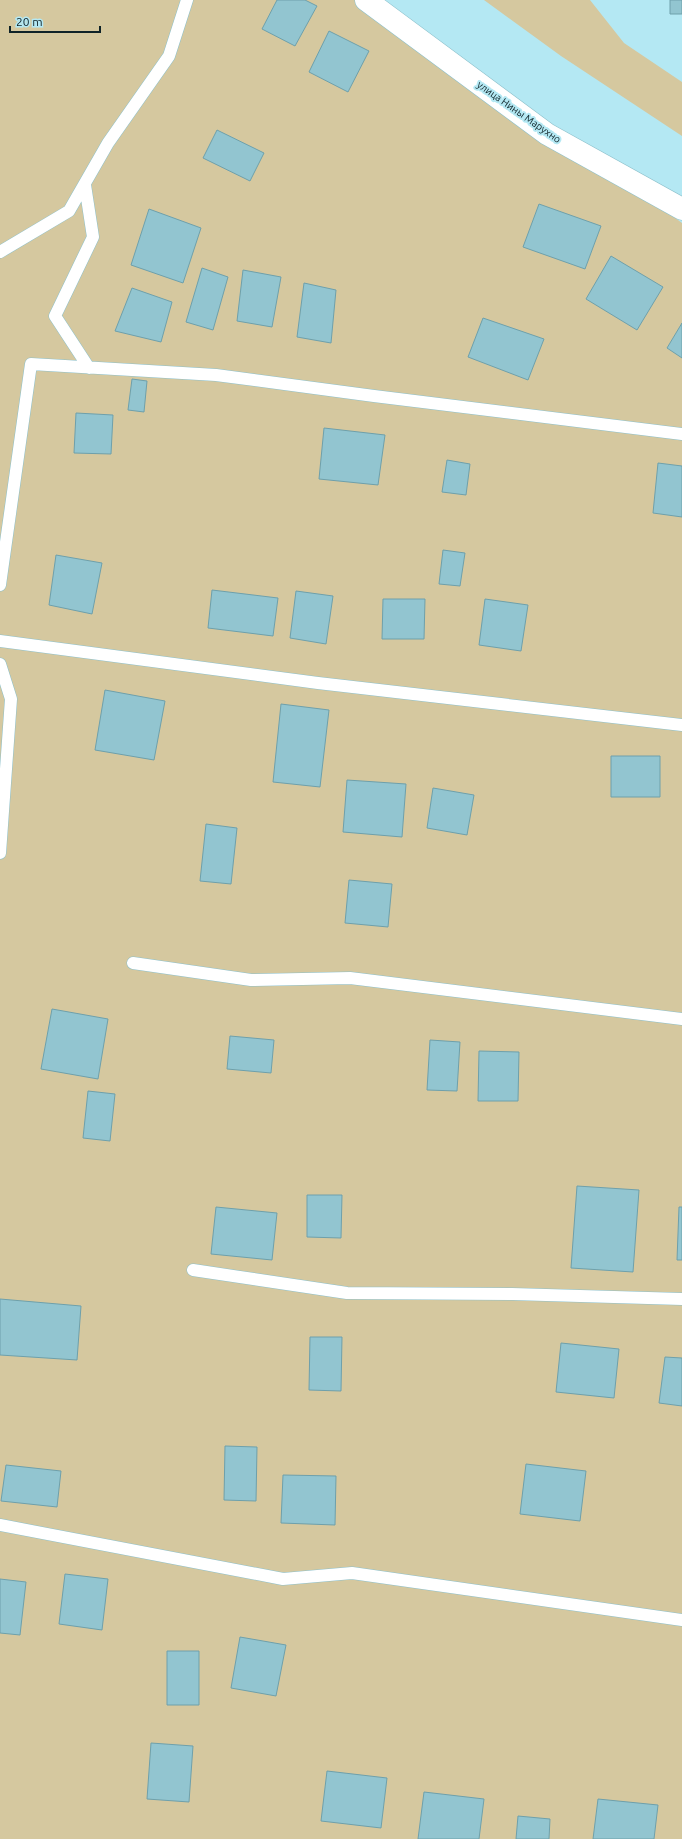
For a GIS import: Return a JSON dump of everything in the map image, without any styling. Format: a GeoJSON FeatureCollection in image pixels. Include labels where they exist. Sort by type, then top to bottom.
{"type":"FeatureCollection","features":[{"type":"Feature","properties":{"kind":"street","name":"улица Нины Марухно"},"geometry":{"type":"LineString","coordinates":[[366,0],[547,134],[682,209]]}},
{"type":"Feature","properties":{"kind":"lane"},"geometry":{"type":"LineString","coordinates":[[0,252],[69,211],[108,144],[169,56],[187,0]]}},
{"type":"Feature","properties":{"kind":"lane"},"geometry":{"type":"LineString","coordinates":[[85,184],[93,237],[55,316],[89,368]]}},
{"type":"Feature","properties":{"kind":"lane"},"geometry":{"type":"LineString","coordinates":[[0,585],[31,364],[216,375],[682,434]]}},
{"type":"Feature","properties":{"kind":"lane"},"geometry":{"type":"LineString","coordinates":[[0,641],[318,683],[682,725]]}},
{"type":"Feature","properties":{"kind":"lane"},"geometry":{"type":"LineString","coordinates":[[0,664],[11,699],[0,853]]}},
{"type":"Feature","properties":{"kind":"lane"},"geometry":{"type":"LineString","coordinates":[[133,963],[251,980],[350,978],[682,1019]]}},
{"type":"Feature","properties":{"kind":"lane"},"geometry":{"type":"LineString","coordinates":[[193,1270],[347,1293],[512,1294],[682,1299]]}},
{"type":"Feature","properties":{"kind":"lane"},"geometry":{"type":"LineString","coordinates":[[0,1525],[283,1579],[352,1573],[682,1620]]}},
{"type":"Feature","properties":{"kind":"shaded area"},"geometry":{"type":"Polygon","coordinates":[[[0,0],[383,0],[682,223],[682,1839],[0,1839],[0,0]]]}},
{"type":"Feature","properties":{"kind":"shaded area"},"geometry":{"type":"Polygon","coordinates":[[[484,0],[590,0],[624,43],[682,82],[682,136],[561,56],[484,0]]]}},
{"type":"Feature","properties":{"kind":"building"},"geometry":{"type":"Polygon","coordinates":[[[277,0],[305,0],[317,6],[295,46],[262,29],[277,0]]]}},
{"type":"Feature","properties":{"kind":"building"},"geometry":{"type":"Polygon","coordinates":[[[670,0],[682,0],[682,14],[670,14],[670,0]]]}},
{"type":"Feature","properties":{"kind":"building"},"geometry":{"type":"Polygon","coordinates":[[[329,31],[369,51],[348,92],[309,72],[329,31]]]}},
{"type":"Feature","properties":{"kind":"building"},"geometry":{"type":"Polygon","coordinates":[[[217,130],[264,153],[250,181],[203,158],[217,130]]]}},
{"type":"Feature","properties":{"kind":"building"},"geometry":{"type":"Polygon","coordinates":[[[539,204],[601,226],[585,269],[523,247],[539,204]]]}},
{"type":"Feature","properties":{"kind":"building"},"geometry":{"type":"Polygon","coordinates":[[[149,209],[201,228],[183,283],[131,265],[149,209]]]}},
{"type":"Feature","properties":{"kind":"building"},"geometry":{"type":"Polygon","coordinates":[[[611,256],[663,287],[637,330],[586,299],[611,256]]]}},
{"type":"Feature","properties":{"kind":"building"},"geometry":{"type":"Polygon","coordinates":[[[202,268],[228,277],[213,330],[186,322],[202,268]]]}},
{"type":"Feature","properties":{"kind":"building"},"geometry":{"type":"Polygon","coordinates":[[[243,270],[281,277],[272,327],[237,321],[243,270]]]}},
{"type":"Feature","properties":{"kind":"building"},"geometry":{"type":"Polygon","coordinates":[[[304,283],[336,290],[331,343],[297,337],[304,283]]]}},
{"type":"Feature","properties":{"kind":"building"},"geometry":{"type":"Polygon","coordinates":[[[132,288],[172,302],[161,342],[115,331],[132,288]]]}},
{"type":"Feature","properties":{"kind":"building"},"geometry":{"type":"Polygon","coordinates":[[[483,318],[544,339],[528,380],[468,357],[483,318]]]}},
{"type":"Feature","properties":{"kind":"building"},"geometry":{"type":"Polygon","coordinates":[[[682,323],[682,358],[667,348],[682,323]]]}},
{"type":"Feature","properties":{"kind":"building"},"geometry":{"type":"Polygon","coordinates":[[[132,379],[147,381],[144,412],[128,410],[132,379]]]}},
{"type":"Feature","properties":{"kind":"building"},"geometry":{"type":"Polygon","coordinates":[[[76,413],[113,415],[111,454],[74,453],[76,413]]]}},
{"type":"Feature","properties":{"kind":"building"},"geometry":{"type":"Polygon","coordinates":[[[324,428],[385,435],[378,485],[319,479],[324,428]]]}},
{"type":"Feature","properties":{"kind":"building"},"geometry":{"type":"Polygon","coordinates":[[[447,460],[470,464],[466,495],[442,492],[447,460]]]}},
{"type":"Feature","properties":{"kind":"building"},"geometry":{"type":"Polygon","coordinates":[[[658,463],[682,466],[682,517],[653,513],[658,463]]]}},
{"type":"Feature","properties":{"kind":"building"},"geometry":{"type":"Polygon","coordinates":[[[443,550],[465,553],[460,586],[439,584],[443,550]]]}},
{"type":"Feature","properties":{"kind":"building"},"geometry":{"type":"Polygon","coordinates":[[[56,555],[102,563],[92,614],[49,605],[56,555]]]}},
{"type":"Feature","properties":{"kind":"building"},"geometry":{"type":"Polygon","coordinates":[[[212,590],[278,598],[273,636],[208,628],[212,590]]]}},
{"type":"Feature","properties":{"kind":"building"},"geometry":{"type":"Polygon","coordinates":[[[296,591],[333,596],[326,644],[290,638],[296,591]]]}},
{"type":"Feature","properties":{"kind":"building"},"geometry":{"type":"Polygon","coordinates":[[[383,599],[425,599],[424,639],[382,639],[383,599]]]}},
{"type":"Feature","properties":{"kind":"building"},"geometry":{"type":"Polygon","coordinates":[[[485,599],[528,605],[521,651],[479,645],[485,599]]]}},
{"type":"Feature","properties":{"kind":"building"},"geometry":{"type":"Polygon","coordinates":[[[105,690],[165,701],[154,760],[95,750],[105,690]]]}},
{"type":"Feature","properties":{"kind":"building"},"geometry":{"type":"Polygon","coordinates":[[[281,704],[329,710],[320,787],[273,782],[281,704]]]}},
{"type":"Feature","properties":{"kind":"building"},"geometry":{"type":"Polygon","coordinates":[[[611,756],[660,756],[660,797],[611,797],[611,756]]]}},
{"type":"Feature","properties":{"kind":"building"},"geometry":{"type":"Polygon","coordinates":[[[347,780],[406,784],[402,837],[343,832],[347,780]]]}},
{"type":"Feature","properties":{"kind":"building"},"geometry":{"type":"Polygon","coordinates":[[[433,788],[474,795],[467,835],[427,828],[433,788]]]}},
{"type":"Feature","properties":{"kind":"building"},"geometry":{"type":"Polygon","coordinates":[[[206,824],[237,828],[231,884],[200,881],[206,824]]]}},
{"type":"Feature","properties":{"kind":"building"},"geometry":{"type":"Polygon","coordinates":[[[349,880],[392,884],[388,927],[345,923],[349,880]]]}},
{"type":"Feature","properties":{"kind":"building"},"geometry":{"type":"Polygon","coordinates":[[[52,1009],[108,1019],[98,1079],[41,1069],[52,1009]]]}},
{"type":"Feature","properties":{"kind":"building"},"geometry":{"type":"Polygon","coordinates":[[[230,1036],[274,1040],[271,1073],[227,1069],[230,1036]]]}},
{"type":"Feature","properties":{"kind":"building"},"geometry":{"type":"Polygon","coordinates":[[[430,1040],[460,1042],[457,1091],[427,1090],[430,1040]]]}},
{"type":"Feature","properties":{"kind":"building"},"geometry":{"type":"Polygon","coordinates":[[[479,1051],[519,1052],[518,1101],[478,1101],[479,1051]]]}},
{"type":"Feature","properties":{"kind":"building"},"geometry":{"type":"Polygon","coordinates":[[[88,1091],[115,1094],[110,1141],[83,1138],[88,1091]]]}},
{"type":"Feature","properties":{"kind":"building"},"geometry":{"type":"Polygon","coordinates":[[[577,1186],[639,1190],[633,1272],[571,1268],[577,1186]]]}},
{"type":"Feature","properties":{"kind":"building"},"geometry":{"type":"Polygon","coordinates":[[[307,1195],[342,1195],[341,1238],[307,1237],[307,1195]]]}},
{"type":"Feature","properties":{"kind":"building"},"geometry":{"type":"Polygon","coordinates":[[[216,1207],[277,1213],[272,1260],[211,1254],[216,1207]]]}},
{"type":"Feature","properties":{"kind":"building"},"geometry":{"type":"Polygon","coordinates":[[[679,1207],[682,1207],[682,1260],[677,1260],[679,1207]]]}},
{"type":"Feature","properties":{"kind":"building"},"geometry":{"type":"Polygon","coordinates":[[[0,1299],[81,1306],[77,1360],[0,1355],[0,1299]]]}},
{"type":"Feature","properties":{"kind":"building"},"geometry":{"type":"Polygon","coordinates":[[[310,1337],[342,1337],[341,1391],[309,1390],[310,1337]]]}},
{"type":"Feature","properties":{"kind":"building"},"geometry":{"type":"Polygon","coordinates":[[[561,1343],[619,1349],[614,1398],[556,1392],[561,1343]]]}},
{"type":"Feature","properties":{"kind":"building"},"geometry":{"type":"Polygon","coordinates":[[[665,1357],[682,1358],[682,1406],[659,1403],[665,1357]]]}},
{"type":"Feature","properties":{"kind":"building"},"geometry":{"type":"Polygon","coordinates":[[[225,1446],[257,1447],[256,1501],[224,1500],[225,1446]]]}},
{"type":"Feature","properties":{"kind":"building"},"geometry":{"type":"Polygon","coordinates":[[[526,1464],[586,1471],[580,1521],[520,1514],[526,1464]]]}},
{"type":"Feature","properties":{"kind":"building"},"geometry":{"type":"Polygon","coordinates":[[[6,1465],[61,1471],[57,1507],[1,1501],[6,1465]]]}},
{"type":"Feature","properties":{"kind":"building"},"geometry":{"type":"Polygon","coordinates":[[[283,1475],[336,1476],[335,1525],[281,1523],[283,1475]]]}},
{"type":"Feature","properties":{"kind":"building"},"geometry":{"type":"Polygon","coordinates":[[[65,1574],[108,1579],[102,1630],[59,1624],[65,1574]]]}},
{"type":"Feature","properties":{"kind":"building"},"geometry":{"type":"Polygon","coordinates":[[[0,1579],[26,1582],[20,1635],[0,1633],[0,1579]]]}},
{"type":"Feature","properties":{"kind":"building"},"geometry":{"type":"Polygon","coordinates":[[[240,1637],[286,1645],[276,1696],[231,1688],[240,1637]]]}},
{"type":"Feature","properties":{"kind":"building"},"geometry":{"type":"Polygon","coordinates":[[[167,1651],[199,1651],[199,1705],[167,1705],[167,1651]]]}},
{"type":"Feature","properties":{"kind":"building"},"geometry":{"type":"Polygon","coordinates":[[[151,1743],[193,1746],[189,1802],[147,1799],[151,1743]]]}},
{"type":"Feature","properties":{"kind":"building"},"geometry":{"type":"Polygon","coordinates":[[[327,1771],[387,1778],[381,1828],[321,1821],[327,1771]]]}},
{"type":"Feature","properties":{"kind":"building"},"geometry":{"type":"Polygon","coordinates":[[[424,1792],[484,1799],[479,1839],[418,1839],[424,1792]]]}},
{"type":"Feature","properties":{"kind":"building"},"geometry":{"type":"Polygon","coordinates":[[[598,1799],[658,1805],[654,1839],[593,1839],[598,1799]]]}},
{"type":"Feature","properties":{"kind":"building"},"geometry":{"type":"Polygon","coordinates":[[[518,1816],[550,1819],[549,1839],[516,1839],[518,1816]]]}}]}
